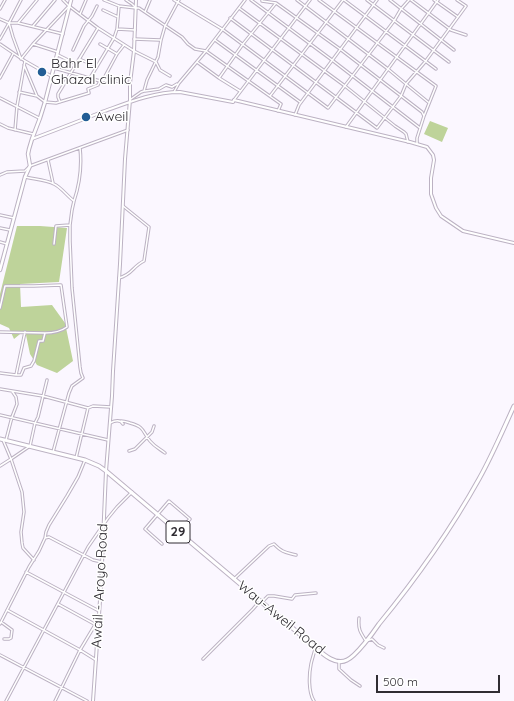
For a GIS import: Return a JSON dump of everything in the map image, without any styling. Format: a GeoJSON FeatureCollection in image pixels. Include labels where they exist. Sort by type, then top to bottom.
{"type":"FeatureCollection","features":[{"type":"Feature","properties":{"kind":"main road"},"geometry":{"type":"LineString","coordinates":[[0,269],[25,177],[30,166],[28,154],[33,134],[45,102],[71,0]]}},
{"type":"Feature","properties":{"kind":"main road","name":"Wau-Aweil Road"},"geometry":{"type":"LineString","coordinates":[[3,439],[85,460],[99,466],[132,492],[315,648],[329,658],[339,662],[347,660],[366,641],[410,586],[452,524],[479,480],[514,406]]}},
{"type":"Feature","properties":{"kind":"street"},"geometry":{"type":"LineString","coordinates":[[0,8],[5,0]]}},
{"type":"Feature","properties":{"kind":"street"},"geometry":{"type":"LineString","coordinates":[[0,39],[21,0]]}},
{"type":"Feature","properties":{"kind":"street"},"geometry":{"type":"LineString","coordinates":[[18,23],[37,0]]}},
{"type":"Feature","properties":{"kind":"street"},"geometry":{"type":"LineString","coordinates":[[32,26],[55,0]]}},
{"type":"Feature","properties":{"kind":"street"},"geometry":{"type":"LineString","coordinates":[[63,0],[98,28],[134,51],[156,62],[160,70],[170,76]]}},
{"type":"Feature","properties":{"kind":"street"},"geometry":{"type":"LineString","coordinates":[[80,14],[86,0]]}},
{"type":"Feature","properties":{"kind":"street"},"geometry":{"type":"LineString","coordinates":[[104,0],[119,6],[139,8],[182,37],[195,49],[206,51],[281,104],[278,111]]}},
{"type":"Feature","properties":{"kind":"street"},"geometry":{"type":"LineString","coordinates":[[126,0],[136,8]]}},
{"type":"Feature","properties":{"kind":"street","name":"Awail - Aroyo Road"},"geometry":{"type":"LineString","coordinates":[[93,701],[100,612],[106,471],[130,83],[134,51],[136,0]]}},
{"type":"Feature","properties":{"kind":"street"},"geometry":{"type":"LineString","coordinates":[[145,12],[150,0]]}},
{"type":"Feature","properties":{"kind":"street"},"geometry":{"type":"LineString","coordinates":[[174,92],[179,83],[206,51],[244,0]]}},
{"type":"Feature","properties":{"kind":"street"},"geometry":{"type":"LineString","coordinates":[[251,0],[310,43],[420,128]]}},
{"type":"Feature","properties":{"kind":"street"},"geometry":{"type":"LineString","coordinates":[[262,0],[276,3],[318,33],[422,112],[424,116]]}},
{"type":"Feature","properties":{"kind":"street"},"geometry":{"type":"LineString","coordinates":[[297,0],[369,54],[429,102]]}},
{"type":"Feature","properties":{"kind":"street"},"geometry":{"type":"LineString","coordinates":[[234,100],[310,0]]}},
{"type":"Feature","properties":{"kind":"street"},"geometry":{"type":"LineString","coordinates":[[319,0],[436,86],[420,128],[417,144]]}},
{"type":"Feature","properties":{"kind":"street"},"geometry":{"type":"LineString","coordinates":[[270,96],[343,0],[436,69]]}},
{"type":"Feature","properties":{"kind":"street"},"geometry":{"type":"LineString","coordinates":[[367,0],[449,62]]}},
{"type":"Feature","properties":{"kind":"street"},"geometry":{"type":"LineString","coordinates":[[295,115],[300,102],[377,0]]}},
{"type":"Feature","properties":{"kind":"street"},"geometry":{"type":"LineString","coordinates":[[390,0],[454,50]]}},
{"type":"Feature","properties":{"kind":"street"},"geometry":{"type":"LineString","coordinates":[[144,91],[147,80],[158,57],[165,26],[176,1],[222,29],[328,108],[378,43],[401,9],[410,0],[450,29],[466,35]]}},
{"type":"Feature","properties":{"kind":"street"},"geometry":{"type":"LineString","coordinates":[[434,0],[438,1],[458,17]]}},
{"type":"Feature","properties":{"kind":"street"},"geometry":{"type":"LineString","coordinates":[[230,18],[377,128],[401,96],[406,84],[425,62],[466,6],[457,0]]}},
{"type":"Feature","properties":{"kind":"street"},"geometry":{"type":"LineString","coordinates":[[346,127],[438,1]]}},
{"type":"Feature","properties":{"kind":"street"},"geometry":{"type":"LineString","coordinates":[[219,78],[243,44],[276,3]]}},
{"type":"Feature","properties":{"kind":"street"},"geometry":{"type":"LineString","coordinates":[[21,59],[46,29],[69,6]]}},
{"type":"Feature","properties":{"kind":"street"},"geometry":{"type":"LineString","coordinates":[[74,50],[84,26],[92,16],[97,6]]}},
{"type":"Feature","properties":{"kind":"street"},"geometry":{"type":"LineString","coordinates":[[90,78],[114,38],[117,29],[119,6]]}},
{"type":"Feature","properties":{"kind":"street"},"geometry":{"type":"LineString","coordinates":[[239,8],[345,86],[404,132],[408,142]]}},
{"type":"Feature","properties":{"kind":"street"},"geometry":{"type":"LineString","coordinates":[[103,10],[118,17]]}},
{"type":"Feature","properties":{"kind":"street"},"geometry":{"type":"LineString","coordinates":[[0,19],[9,23],[18,23],[63,34]]}},
{"type":"Feature","properties":{"kind":"street"},"geometry":{"type":"LineString","coordinates":[[9,23],[21,59]]}},
{"type":"Feature","properties":{"kind":"street"},"geometry":{"type":"LineString","coordinates":[[60,102],[58,94],[98,28]]}},
{"type":"Feature","properties":{"kind":"street"},"geometry":{"type":"LineString","coordinates":[[117,29],[135,30]]}},
{"type":"Feature","properties":{"kind":"street"},"geometry":{"type":"LineString","coordinates":[[134,39],[161,40]]}},
{"type":"Feature","properties":{"kind":"street"},"geometry":{"type":"LineString","coordinates":[[214,40],[300,102]]}},
{"type":"Feature","properties":{"kind":"street"},"geometry":{"type":"LineString","coordinates":[[0,44],[21,59],[52,76]]}},
{"type":"Feature","properties":{"kind":"street"},"geometry":{"type":"LineString","coordinates":[[33,44],[58,54],[76,64]]}},
{"type":"Feature","properties":{"kind":"street"},"geometry":{"type":"LineString","coordinates":[[100,44],[117,54]]}},
{"type":"Feature","properties":{"kind":"street"},"geometry":{"type":"LineString","coordinates":[[103,80],[117,54],[124,45]]}},
{"type":"Feature","properties":{"kind":"street"},"geometry":{"type":"LineString","coordinates":[[0,78],[13,53]]}},
{"type":"Feature","properties":{"kind":"street"},"geometry":{"type":"LineString","coordinates":[[79,59],[96,67]]}},
{"type":"Feature","properties":{"kind":"street"},"geometry":{"type":"LineString","coordinates":[[15,130],[19,92],[25,61]]}},
{"type":"Feature","properties":{"kind":"street"},"geometry":{"type":"LineString","coordinates":[[197,62],[240,91]]}},
{"type":"Feature","properties":{"kind":"street"},"geometry":{"type":"LineString","coordinates":[[24,65],[37,96]]}},
{"type":"Feature","properties":{"kind":"street"},"geometry":{"type":"LineString","coordinates":[[54,68],[100,81]]}},
{"type":"Feature","properties":{"kind":"street"},"geometry":{"type":"LineString","coordinates":[[19,92],[37,96],[45,102],[56,103],[89,92],[88,89],[98,85],[100,81],[103,80],[130,83]]}},
{"type":"Feature","properties":{"kind":"street"},"geometry":{"type":"LineString","coordinates":[[130,101],[141,92],[159,89],[166,85],[172,86],[179,83]]}},
{"type":"Feature","properties":{"kind":"street"},"geometry":{"type":"LineString","coordinates":[[32,139],[130,101],[154,95],[174,92],[192,93],[233,102],[234,100],[417,144],[428,148],[433,155],[434,160],[431,178],[431,194],[436,208],[441,216],[463,231],[514,243]]}},
{"type":"Feature","properties":{"kind":"street"},"geometry":{"type":"LineString","coordinates":[[0,98],[40,118]]}},
{"type":"Feature","properties":{"kind":"street"},"geometry":{"type":"LineString","coordinates":[[0,124],[8,128],[33,134]]}},
{"type":"Feature","properties":{"kind":"street"},"geometry":{"type":"LineString","coordinates":[[0,175],[7,172],[25,170],[30,166],[128,130]]}},
{"type":"Feature","properties":{"kind":"street"},"geometry":{"type":"LineString","coordinates":[[53,452],[66,402],[72,386],[83,378],[80,367],[72,288],[70,241],[72,210],[81,176],[82,158],[80,148]]}},
{"type":"Feature","properties":{"kind":"street"},"geometry":{"type":"LineString","coordinates":[[48,160],[53,183]]}},
{"type":"Feature","properties":{"kind":"street"},"geometry":{"type":"LineString","coordinates":[[25,177],[53,183],[74,201]]}},
{"type":"Feature","properties":{"kind":"street"},"geometry":{"type":"LineString","coordinates":[[119,278],[130,273],[144,261],[149,227],[123,206]]}},
{"type":"Feature","properties":{"kind":"street"},"geometry":{"type":"LineString","coordinates":[[0,215],[14,218]]}},
{"type":"Feature","properties":{"kind":"street"},"geometry":{"type":"LineString","coordinates":[[54,244],[56,226],[70,225]]}},
{"type":"Feature","properties":{"kind":"street"},"geometry":{"type":"LineString","coordinates":[[0,228],[11,231]]}},
{"type":"Feature","properties":{"kind":"street"},"geometry":{"type":"LineString","coordinates":[[0,242],[8,244]]}},
{"type":"Feature","properties":{"kind":"street"},"geometry":{"type":"LineString","coordinates":[[0,255],[4,256]]}},
{"type":"Feature","properties":{"kind":"street"},"geometry":{"type":"LineString","coordinates":[[0,308],[5,286],[61,285],[67,327],[54,333],[0,332]]}},
{"type":"Feature","properties":{"kind":"street"},"geometry":{"type":"LineString","coordinates":[[16,375],[25,332]]}},
{"type":"Feature","properties":{"kind":"street"},"geometry":{"type":"LineString","coordinates":[[0,373],[21,375],[24,368],[30,366],[34,362],[35,352],[39,341],[43,341],[45,332]]}},
{"type":"Feature","properties":{"kind":"street"},"geometry":{"type":"LineString","coordinates":[[0,466],[30,446],[47,380]]}},
{"type":"Feature","properties":{"kind":"street"},"geometry":{"type":"LineString","coordinates":[[0,389],[43,396],[88,408],[93,406],[111,407]]}},
{"type":"Feature","properties":{"kind":"street"},"geometry":{"type":"LineString","coordinates":[[12,391],[16,397],[17,404],[3,439],[22,492],[24,512],[20,532],[23,548],[34,560]]}},
{"type":"Feature","properties":{"kind":"street"},"geometry":{"type":"LineString","coordinates":[[76,458],[88,408]]}},
{"type":"Feature","properties":{"kind":"street"},"geometry":{"type":"LineString","coordinates":[[0,415],[108,440]]}},
{"type":"Feature","properties":{"kind":"street"},"geometry":{"type":"LineString","coordinates":[[110,423],[121,421],[138,425],[157,448],[165,453]]}},
{"type":"Feature","properties":{"kind":"street"},"geometry":{"type":"LineString","coordinates":[[121,421],[124,424]]}},
{"type":"Feature","properties":{"kind":"street"},"geometry":{"type":"LineString","coordinates":[[129,451],[135,449],[152,432],[154,426]]}},
{"type":"Feature","properties":{"kind":"street"},"geometry":{"type":"LineString","coordinates":[[4,639],[11,638],[12,630],[1,623],[26,572],[39,551],[49,525],[78,477],[85,460]]}},
{"type":"Feature","properties":{"kind":"street"},"geometry":{"type":"LineString","coordinates":[[6,701],[88,547],[104,523],[132,492]]}},
{"type":"Feature","properties":{"kind":"street"},"geometry":{"type":"LineString","coordinates":[[162,544],[145,529],[170,501],[190,519],[178,532]]}},
{"type":"Feature","properties":{"kind":"street"},"geometry":{"type":"LineString","coordinates":[[45,538],[50,537],[93,560],[102,562]]}},
{"type":"Feature","properties":{"kind":"street"},"geometry":{"type":"LineString","coordinates":[[234,580],[269,546],[274,544],[285,553],[296,555]]}},
{"type":"Feature","properties":{"kind":"street"},"geometry":{"type":"LineString","coordinates":[[26,572],[100,612]]}},
{"type":"Feature","properties":{"kind":"street"},"geometry":{"type":"LineString","coordinates":[[203,659],[268,596],[292,599],[295,595],[316,593]]}},
{"type":"Feature","properties":{"kind":"street"},"geometry":{"type":"LineString","coordinates":[[58,604],[98,627]]}},
{"type":"Feature","properties":{"kind":"street"},"geometry":{"type":"LineString","coordinates":[[7,610],[96,660]]}},
{"type":"Feature","properties":{"kind":"street"},"geometry":{"type":"LineString","coordinates":[[359,618],[358,625],[366,641],[372,639],[384,648]]}},
{"type":"Feature","properties":{"kind":"street"},"geometry":{"type":"LineString","coordinates":[[55,701],[80,650],[95,625]]}},
{"type":"Feature","properties":{"kind":"street"},"geometry":{"type":"LineString","coordinates":[[314,701],[310,692],[310,685],[311,664],[315,648]]}},
{"type":"Feature","properties":{"kind":"street"},"geometry":{"type":"LineString","coordinates":[[0,655],[87,701]]}},
{"type":"Feature","properties":{"kind":"street"},"geometry":{"type":"LineString","coordinates":[[339,662],[339,669],[360,686]]}},
{"type":"Feature","properties":{"kind":"green space"},"geometry":{"type":"Polygon","coordinates":[[[430,121],[448,128],[442,142],[424,134],[430,121]]]}},
{"type":"Feature","properties":{"kind":"green space"},"geometry":{"type":"Polygon","coordinates":[[[17,226],[67,228],[59,282],[20,284],[21,307],[52,305],[65,323],[73,361],[57,373],[37,365],[30,354],[25,330],[14,339],[9,328],[0,324],[0,294],[17,226]]]}},
{"type":"Feature","properties":{"kind":"place","name":"Bahr El Ghazal clinic"},"geometry":{"type":"Point","coordinates":[42,72]}},
{"type":"Feature","properties":{"kind":"place","name":"Aweil"},"geometry":{"type":"Point","coordinates":[86,117]}}]}
